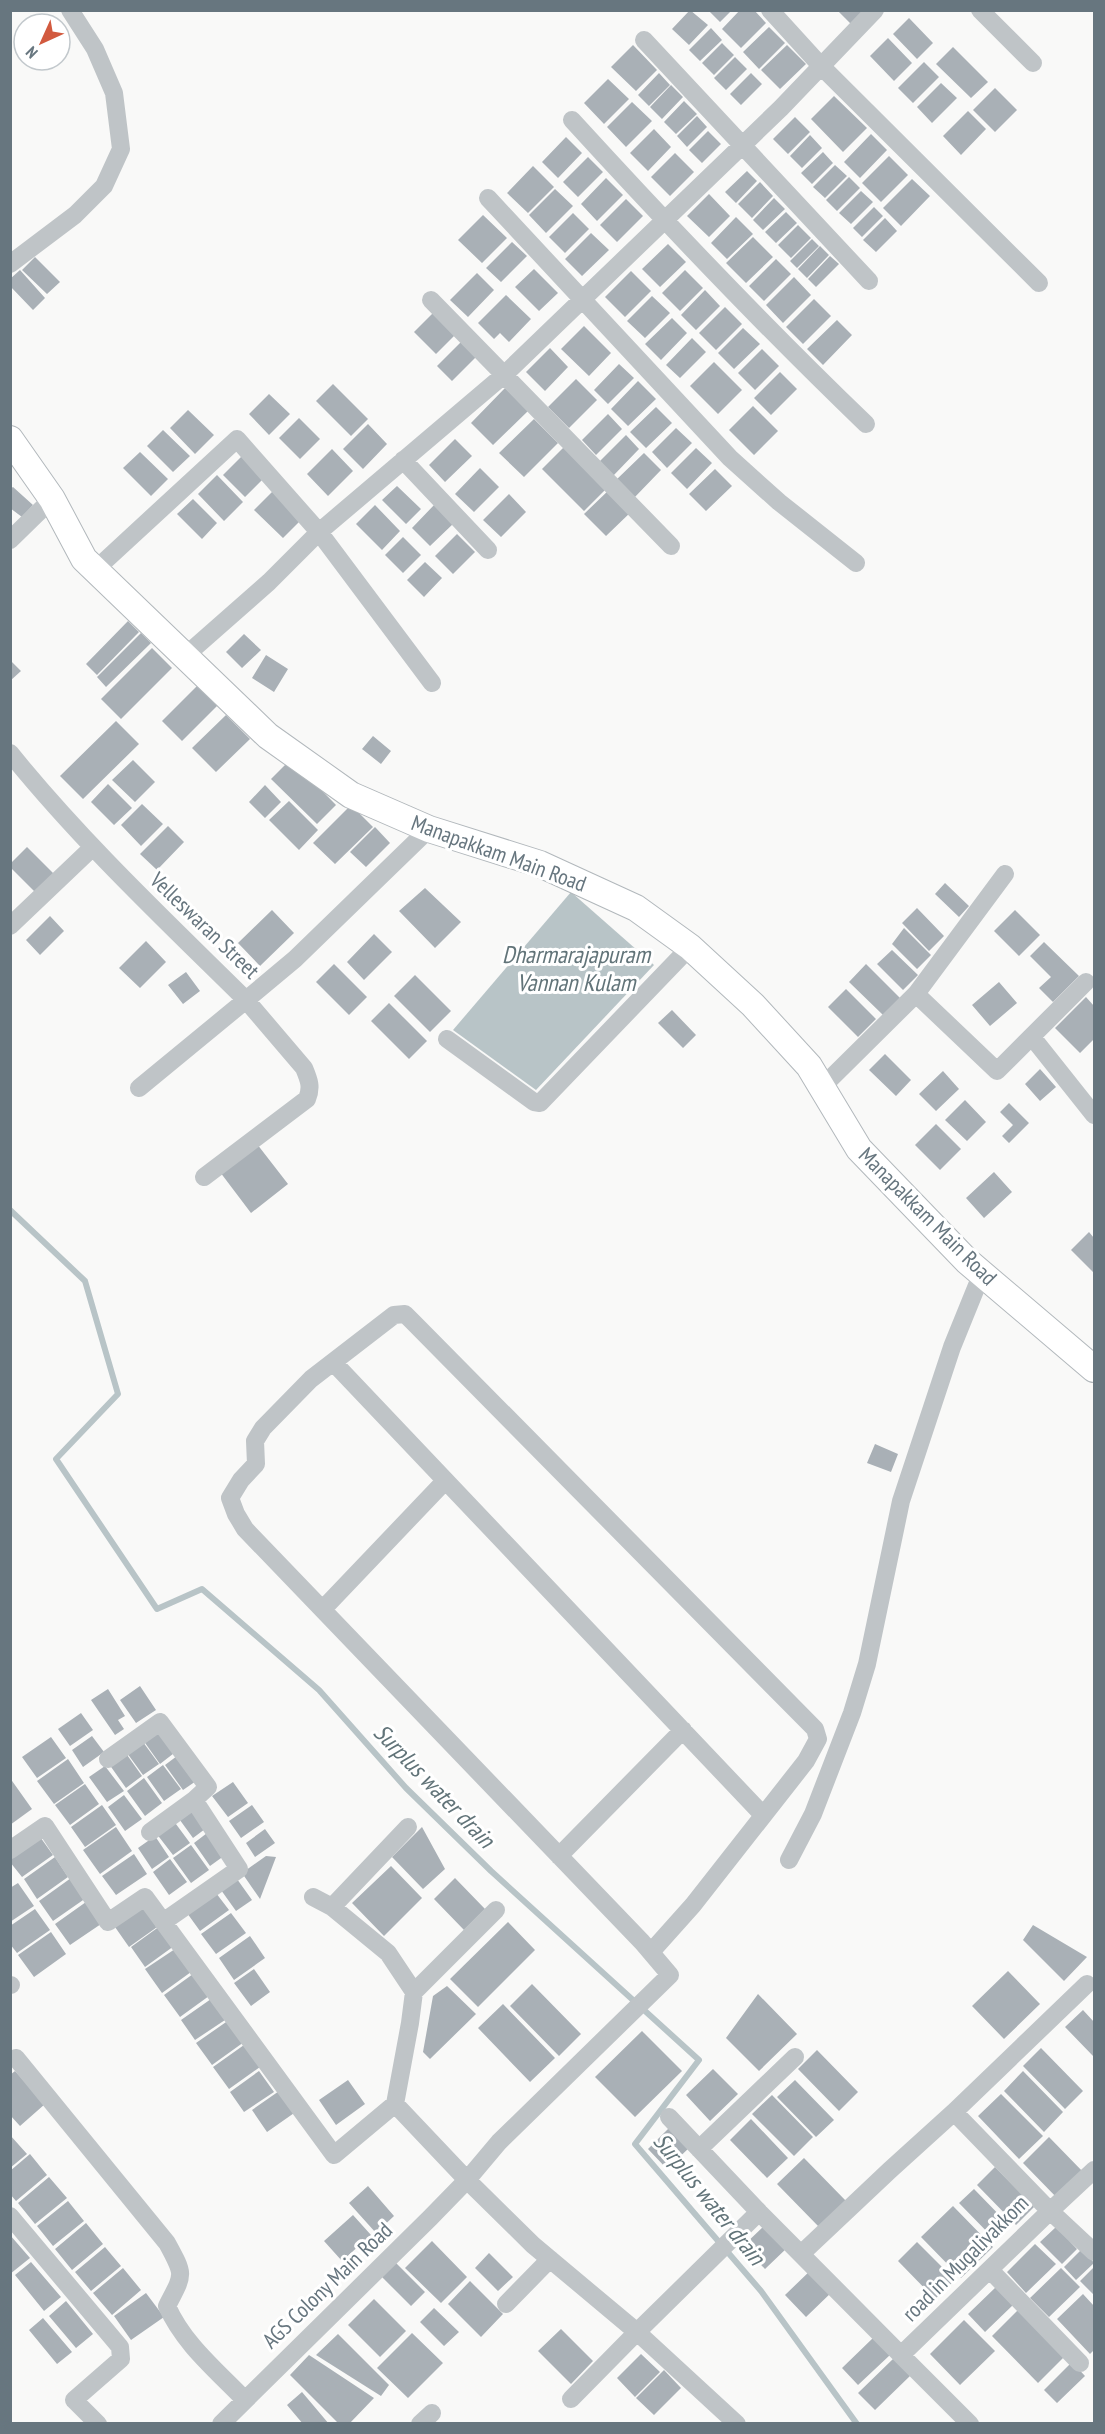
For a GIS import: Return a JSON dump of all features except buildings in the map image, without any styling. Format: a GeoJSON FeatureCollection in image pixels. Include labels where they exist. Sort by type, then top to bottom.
{"type":"FeatureCollection","features":[{"type":"Feature","properties":{"kind":"main road","name":"Manapakkam Main Road"},"geometry":{"type":"LineString","coordinates":[[10,439],[52,499],[84,559],[268,736],[351,795],[429,829],[540,864],[636,908],[690,947],[753,1005],[809,1066],[859,1149],[982,1273],[1095,1369]]}},
{"type":"Feature","properties":{"kind":"street"},"geometry":{"type":"LineString","coordinates":[[10,264],[75,215],[104,186],[121,149],[114,93],[95,49],[70,10]]}},
{"type":"Feature","properties":{"kind":"street"},"geometry":{"type":"LineString","coordinates":[[770,10],[821,66],[1039,283]]}},
{"type":"Feature","properties":{"kind":"street"},"geometry":{"type":"LineString","coordinates":[[185,656],[269,582],[319,532],[505,374],[742,146],[875,10]]}},
{"type":"Feature","properties":{"kind":"street"},"geometry":{"type":"LineString","coordinates":[[980,10],[1033,63]]}},
{"type":"Feature","properties":{"kind":"street"},"geometry":{"type":"LineString","coordinates":[[644,40],[869,281]]}},
{"type":"Feature","properties":{"kind":"street"},"geometry":{"type":"LineString","coordinates":[[572,120],[663,221],[866,424]]}},
{"type":"Feature","properties":{"kind":"street"},"geometry":{"type":"LineString","coordinates":[[488,198],[730,458],[779,502],[856,563]]}},
{"type":"Feature","properties":{"kind":"street"},"geometry":{"type":"LineString","coordinates":[[431,300],[672,546]]}},
{"type":"Feature","properties":{"kind":"street"},"geometry":{"type":"LineString","coordinates":[[95,570],[237,439],[319,532],[432,683]]}},
{"type":"Feature","properties":{"kind":"street"},"geometry":{"type":"LineString","coordinates":[[403,460],[488,550]]}},
{"type":"Feature","properties":{"kind":"street"},"geometry":{"type":"LineString","coordinates":[[10,540],[52,499]]}},
{"type":"Feature","properties":{"kind":"street","name":"Velleswaran Street"},"geometry":{"type":"LineString","coordinates":[[10,753],[46,797],[93,847],[246,1000],[295,958],[429,829]]}},
{"type":"Feature","properties":{"kind":"street"},"geometry":{"type":"LineString","coordinates":[[10,926],[93,847]]}},
{"type":"Feature","properties":{"kind":"street"},"geometry":{"type":"LineString","coordinates":[[822,1087],[916,994],[1005,874]]}},
{"type":"Feature","properties":{"kind":"street"},"geometry":{"type":"LineString","coordinates":[[447,1039],[534,1102],[540,1103],[690,947]]}},
{"type":"Feature","properties":{"kind":"street"},"geometry":{"type":"LineString","coordinates":[[916,994],[998,1071],[1032,1037],[1087,989]]}},
{"type":"Feature","properties":{"kind":"street"},"geometry":{"type":"LineString","coordinates":[[139,1088],[246,1000],[304,1068],[309,1080],[310,1091],[306,1099],[204,1178]]}},
{"type":"Feature","properties":{"kind":"street"},"geometry":{"type":"LineString","coordinates":[[1032,1037],[1095,1115]]}},
{"type":"Feature","properties":{"kind":"street"},"geometry":{"type":"LineString","coordinates":[[789,1860],[813,1814],[852,1713],[867,1664],[901,1501],[952,1347],[982,1273]]}},
{"type":"Feature","properties":{"kind":"street"},"geometry":{"type":"LineString","coordinates":[[405,1314],[815,1729],[818,1739],[806,1761],[693,1905],[651,1952],[322,1609],[245,1528],[230,1498],[241,1480],[256,1464],[255,1441],[263,1428],[311,1379],[394,1316],[405,1314]]}},
{"type":"Feature","properties":{"kind":"street"},"geometry":{"type":"LineString","coordinates":[[333,1362],[763,1815]]}},
{"type":"Feature","properties":{"kind":"street"},"geometry":{"type":"LineString","coordinates":[[322,1609],[445,1481]]}},
{"type":"Feature","properties":{"kind":"street"},"geometry":{"type":"LineString","coordinates":[[108,1759],[160,1722],[208,1787],[150,1832]]}},
{"type":"Feature","properties":{"kind":"street"},"geometry":{"type":"LineString","coordinates":[[559,1856],[683,1730]]}},
{"type":"Feature","properties":{"kind":"street"},"geometry":{"type":"LineString","coordinates":[[163,1922],[239,1869],[194,1800]]}},
{"type":"Feature","properties":{"kind":"street"},"geometry":{"type":"LineString","coordinates":[[10,1850],[45,1826],[108,1922],[145,1897],[334,2155],[395,2104],[414,1992],[496,1910]]}},
{"type":"Feature","properties":{"kind":"street"},"geometry":{"type":"LineString","coordinates":[[332,1907],[408,1827]]}},
{"type":"Feature","properties":{"kind":"street"},"geometry":{"type":"LineString","coordinates":[[313,1897],[332,1907],[388,1953],[414,1992]]}},
{"type":"Feature","properties":{"kind":"street","name":"AGS Colony Main Road"},"geometry":{"type":"LineString","coordinates":[[221,2424],[467,2180],[499,2142],[670,1975],[651,1952]]}},
{"type":"Feature","properties":{"kind":"street"},"geometry":{"type":"LineString","coordinates":[[801,2254],[1087,1984]]}},
{"type":"Feature","properties":{"kind":"street"},"geometry":{"type":"LineString","coordinates":[[699,2149],[795,2057]]}},
{"type":"Feature","properties":{"kind":"street"},"geometry":{"type":"LineString","coordinates":[[16,2058],[167,2243],[181,2269],[180,2281],[167,2306],[174,2323],[183,2336],[244,2399]]}},
{"type":"Feature","properties":{"kind":"street"},"geometry":{"type":"LineString","coordinates":[[395,2104],[467,2180],[550,2259],[637,2332],[737,2424]]}},
{"type":"Feature","properties":{"kind":"street","name":"road in Mugalivakkom"},"geometry":{"type":"LineString","coordinates":[[669,2117],[759,2212],[901,2355],[1050,2211],[954,2112]]}},
{"type":"Feature","properties":{"kind":"street"},"geometry":{"type":"LineString","coordinates":[[1095,2170],[1050,2211],[1095,2252]]}},
{"type":"Feature","properties":{"kind":"street"},"geometry":{"type":"LineString","coordinates":[[571,2398],[759,2212]]}},
{"type":"Feature","properties":{"kind":"street"},"geometry":{"type":"LineString","coordinates":[[10,2216],[120,2347],[121,2359],[74,2400],[98,2424]]}},
{"type":"Feature","properties":{"kind":"street"},"geometry":{"type":"LineString","coordinates":[[506,2304],[550,2259]]}},
{"type":"Feature","properties":{"kind":"street"},"geometry":{"type":"LineString","coordinates":[[990,2270],[1080,2363]]}},
{"type":"Feature","properties":{"kind":"street"},"geometry":{"type":"LineString","coordinates":[[901,2355],[970,2424]]}},
{"type":"Feature","properties":{"kind":"water","name":"Dharmarajapuram Vannan Kulam"},"geometry":{"type":"Polygon","coordinates":[[[571,892],[654,965],[536,1090],[453,1030],[571,892]]]}},
{"type":"Feature","properties":{"kind":"waterway","name":"Surplus water drain"},"geometry":{"type":"LineString","coordinates":[[10,1210],[85,1281],[118,1394],[56,1459],[157,1609],[202,1589],[319,1690],[406,1788],[491,1871],[699,2060],[635,2144],[761,2291],[857,2424]]}}]}
